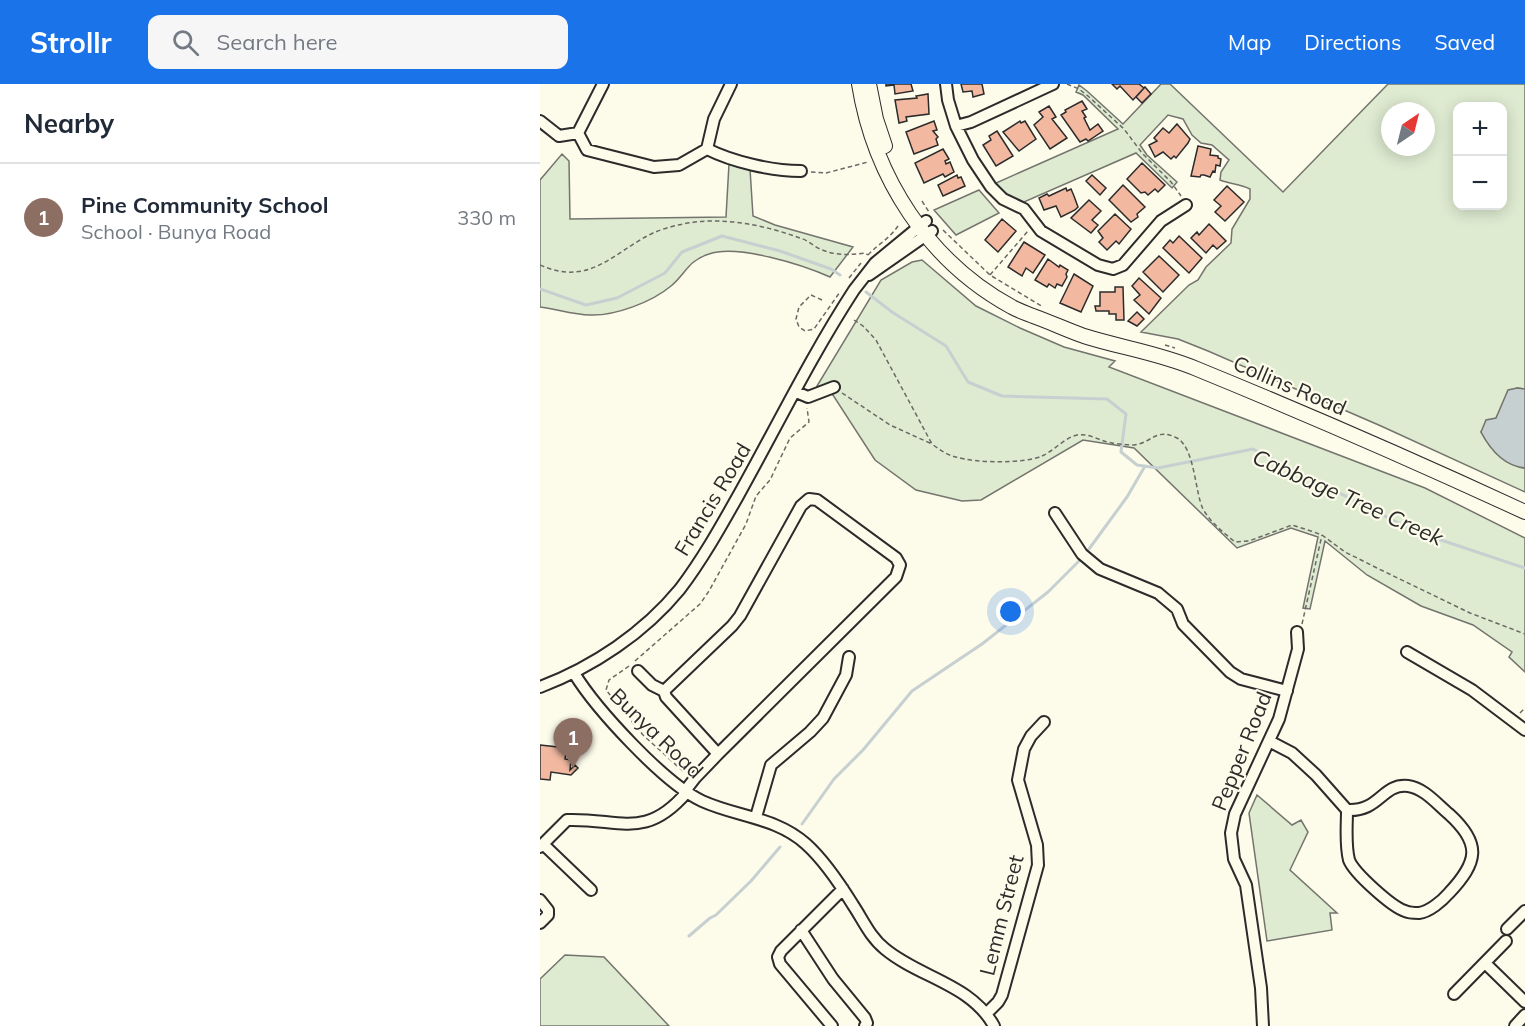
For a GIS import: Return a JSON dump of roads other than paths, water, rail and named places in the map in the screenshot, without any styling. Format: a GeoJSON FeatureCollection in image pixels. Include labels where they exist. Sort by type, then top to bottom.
{"type":"FeatureCollection","features":[{"type":"Feature","properties":{"kind":"main road","name":"Collins Road"},"geometry":{"type":"LineString","coordinates":[[860,84],[868,125],[880,159],[901,200],[976,274],[1032,315],[1086,336],[1154,353],[1195,368],[1394,452],[1525,512]]}},
{"type":"Feature","properties":{"kind":"main road","name":"Collins Road"},"geometry":{"type":"LineString","coordinates":[[869,84],[876,119],[888,154],[904,188],[929,226]]}},
{"type":"Feature","properties":{"kind":"street"},"geometry":{"type":"LineString","coordinates":[[578,133],[603,84]]}},
{"type":"Feature","properties":{"kind":"street"},"geometry":{"type":"LineString","coordinates":[[578,133],[587,150],[654,167],[679,165],[707,149],[714,119],[731,84]]}},
{"type":"Feature","properties":{"kind":"street"},"geometry":{"type":"LineString","coordinates":[[946,84],[956,126],[973,160],[992,187],[1003,199],[1024,208],[1041,231],[1098,265],[1113,269],[1123,265],[1161,221],[1186,205]]}},
{"type":"Feature","properties":{"kind":"street"},"geometry":{"type":"LineString","coordinates":[[956,126],[971,122],[1053,84]]}},
{"type":"Feature","properties":{"kind":"street"},"geometry":{"type":"LineString","coordinates":[[540,121],[559,135],[578,133]]}},
{"type":"Feature","properties":{"kind":"street"},"geometry":{"type":"LineString","coordinates":[[707,149],[724,158],[789,171],[801,171]]}},
{"type":"Feature","properties":{"kind":"street","name":"Francis Road"},"geometry":{"type":"LineString","coordinates":[[540,687],[574,673],[634,634],[679,589],[710,545],[848,300],[864,279],[929,226]]}},
{"type":"Feature","properties":{"kind":"street"},"geometry":{"type":"LineString","coordinates":[[796,392],[808,397],[834,387]]}},
{"type":"Feature","properties":{"kind":"street"},"geometry":{"type":"LineString","coordinates":[[591,890],[542,845],[567,820],[644,824],[665,813],[686,792],[692,780],[896,576],[900,565],[896,558],[817,500],[807,500],[801,506],[735,622],[664,691]]}},
{"type":"Feature","properties":{"kind":"street"},"geometry":{"type":"LineString","coordinates":[[1055,513],[1082,554],[1100,569],[1158,593],[1177,609],[1183,624],[1230,672],[1241,679],[1287,692]]}},
{"type":"Feature","properties":{"kind":"street","name":"Pepper Road"},"geometry":{"type":"LineString","coordinates":[[1263,1026],[1261,988],[1246,885],[1234,859],[1231,833],[1235,814],[1279,720],[1298,649],[1297,632]]}},
{"type":"Feature","properties":{"kind":"street"},"geometry":{"type":"LineString","coordinates":[[1407,652],[1472,690],[1525,730]]}},
{"type":"Feature","properties":{"kind":"street"},"geometry":{"type":"LineString","coordinates":[[756,817],[771,765],[823,718],[846,675],[849,657]]}},
{"type":"Feature","properties":{"kind":"street"},"geometry":{"type":"LineString","coordinates":[[638,671],[652,685],[664,691],[666,697],[718,754]]}},
{"type":"Feature","properties":{"kind":"street","name":"Bunya Road"},"geometry":{"type":"LineString","coordinates":[[574,673],[617,727],[686,792],[703,801],[756,817],[787,831],[807,845],[843,889],[866,927],[883,947],[911,966],[963,992],[987,1013],[994,1026]]}},
{"type":"Feature","properties":{"kind":"street","name":"Lemm Street"},"geometry":{"type":"LineString","coordinates":[[987,1013],[998,1002],[1002,994],[1038,865],[1037,845],[1018,780],[1024,749],[1031,736],[1044,722]]}},
{"type":"Feature","properties":{"kind":"street"},"geometry":{"type":"LineString","coordinates":[[1269,741],[1292,753],[1316,774],[1347,810],[1347,848],[1353,869],[1394,906],[1407,912],[1421,913],[1446,896],[1465,875],[1471,863],[1473,852],[1471,840],[1463,827],[1419,789],[1399,786],[1390,789],[1369,807],[1359,811],[1347,810]]}},
{"type":"Feature","properties":{"kind":"street"},"geometry":{"type":"LineString","coordinates":[[832,1026],[780,964],[778,957],[801,930],[843,889]]}},
{"type":"Feature","properties":{"kind":"street"},"geometry":{"type":"LineString","coordinates":[[540,900],[548,910],[548,915],[540,922]]}},
{"type":"Feature","properties":{"kind":"street"},"geometry":{"type":"LineString","coordinates":[[1507,929],[1525,911]]}},
{"type":"Feature","properties":{"kind":"street"},"geometry":{"type":"LineString","coordinates":[[801,930],[833,979],[865,1018],[867,1023],[865,1026]]}},
{"type":"Feature","properties":{"kind":"street"},"geometry":{"type":"LineString","coordinates":[[1454,994],[1506,941]]}},
{"type":"Feature","properties":{"kind":"street"},"geometry":{"type":"LineString","coordinates":[[1485,963],[1525,1002]]}},
{"type":"Feature","properties":{"kind":"street"},"geometry":{"type":"LineString","coordinates":[[1515,1026],[1525,1015]]}},
{"type":"Feature","properties":{"kind":"waterway","name":"Cabbage Tree Creek"},"geometry":{"type":"LineString","coordinates":[[540,289],[586,305],[617,298],[665,273],[682,252],[722,236],[780,251],[831,269],[840,275]]}},
{"type":"Feature","properties":{"kind":"waterway","name":"Cabbage Tree Creek"},"geometry":{"type":"LineString","coordinates":[[866,292],[892,312],[946,346],[968,382],[1002,396],[1107,399],[1126,414],[1121,452],[1137,465],[1158,468],[1253,449],[1414,531],[1525,568]]}},
{"type":"Feature","properties":{"kind":"waterway"},"geometry":{"type":"LineString","coordinates":[[1089,549],[1127,497],[1145,466]]}},
{"type":"Feature","properties":{"kind":"waterway"},"geometry":{"type":"LineString","coordinates":[[802,824],[834,779],[863,750],[912,691],[982,644],[1048,592],[1079,561]]}},
{"type":"Feature","properties":{"kind":"waterway"},"geometry":{"type":"LineString","coordinates":[[689,936],[716,915],[751,881],[780,847]]}},
{"type":"Feature","properties":{"kind":"place","name":"Pine Community School"},"geometry":{"type":"Point","coordinates":[573,768]}}]}
